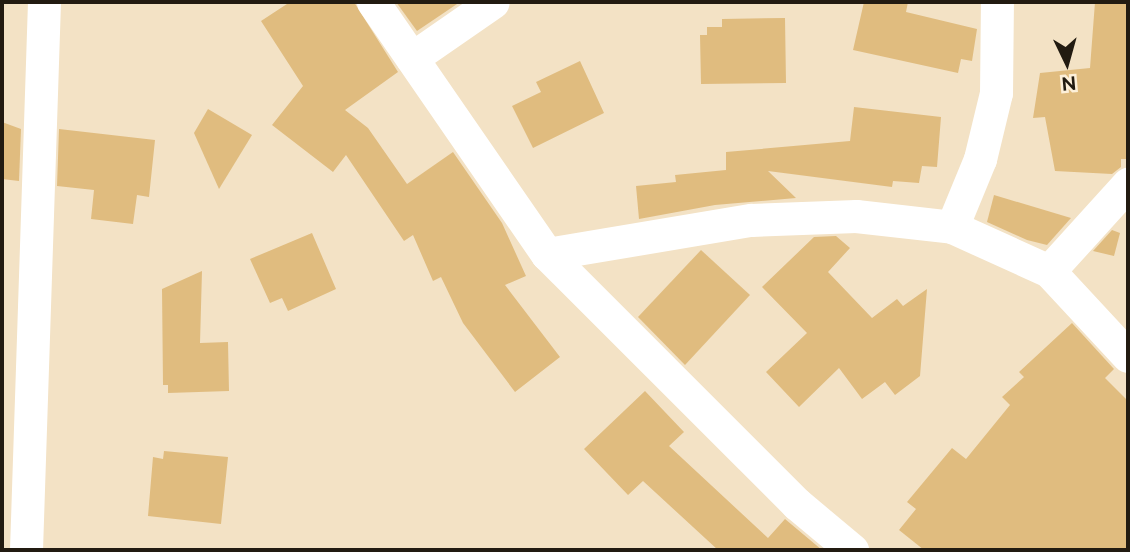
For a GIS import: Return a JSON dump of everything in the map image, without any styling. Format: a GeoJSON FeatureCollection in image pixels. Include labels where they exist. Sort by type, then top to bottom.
{"type":"FeatureCollection","features":[{"type":"Feature","properties":{"kind":"street"},"geometry":{"type":"LineString","coordinates":[[26,550],[16,298],[44,2]]}},
{"type":"Feature","properties":{"kind":"street"},"geometry":{"type":"LineString","coordinates":[[373,2],[547,254],[797,504],[852,550]]}},
{"type":"Feature","properties":{"kind":"street"},"geometry":{"type":"LineString","coordinates":[[412,58],[494,2]]}},
{"type":"Feature","properties":{"kind":"street"},"geometry":{"type":"LineString","coordinates":[[952,227],[980,159],[996,93],[997,2]]}},
{"type":"Feature","properties":{"kind":"street"},"geometry":{"type":"LineString","coordinates":[[1049,271],[1128,184]]}},
{"type":"Feature","properties":{"kind":"street"},"geometry":{"type":"LineString","coordinates":[[547,254],[751,220],[856,216],[952,227],[1049,271],[1128,356]]}},
{"type":"Feature","properties":{"kind":"building"},"geometry":{"type":"Polygon","coordinates":[[[290,2],[354,2],[398,72],[345,110],[368,128],[407,184],[453,152],[502,223],[526,276],[505,285],[560,357],[515,392],[463,323],[441,277],[433,281],[413,235],[404,241],[346,155],[333,172],[272,125],[303,86],[261,21],[290,2]]]}},
{"type":"Feature","properties":{"kind":"building"},"geometry":{"type":"Polygon","coordinates":[[[396,2],[460,2],[417,31],[396,2]]]}},
{"type":"Feature","properties":{"kind":"building"},"geometry":{"type":"Polygon","coordinates":[[[864,2],[908,2],[906,12],[977,29],[972,61],[961,59],[958,73],[853,50],[864,2]]]}},
{"type":"Feature","properties":{"kind":"building"},"geometry":{"type":"Polygon","coordinates":[[[1095,2],[1128,2],[1128,159],[1121,159],[1121,167],[1112,174],[1055,171],[1045,117],[1033,118],[1040,73],[1090,68],[1095,2]]]}},
{"type":"Feature","properties":{"kind":"building"},"geometry":{"type":"Polygon","coordinates":[[[785,18],[786,83],[701,84],[700,35],[707,35],[707,27],[722,27],[722,19],[785,18]]]}},
{"type":"Feature","properties":{"kind":"building"},"geometry":{"type":"Polygon","coordinates":[[[580,61],[604,113],[533,148],[512,106],[541,92],[536,82],[580,61]]]}},
{"type":"Feature","properties":{"kind":"building"},"geometry":{"type":"Polygon","coordinates":[[[854,107],[941,117],[937,167],[922,166],[919,183],[893,181],[892,187],[768,171],[796,198],[715,205],[639,219],[636,186],[676,182],[675,175],[726,170],[726,152],[850,141],[854,107]]]}},
{"type":"Feature","properties":{"kind":"building"},"geometry":{"type":"Polygon","coordinates":[[[208,109],[252,135],[219,189],[194,133],[208,109]]]}},
{"type":"Feature","properties":{"kind":"building"},"geometry":{"type":"Polygon","coordinates":[[[2,122],[21,129],[19,181],[2,179],[2,122]]]}},
{"type":"Feature","properties":{"kind":"building"},"geometry":{"type":"Polygon","coordinates":[[[59,129],[155,140],[149,197],[137,195],[133,224],[91,219],[94,190],[57,186],[59,129]]]}},
{"type":"Feature","properties":{"kind":"building"},"geometry":{"type":"Polygon","coordinates":[[[994,195],[1071,218],[1047,245],[1027,240],[987,222],[994,195]]]}},
{"type":"Feature","properties":{"kind":"building"},"geometry":{"type":"Polygon","coordinates":[[[1112,230],[1120,233],[1114,256],[1093,251],[1112,230]]]}},
{"type":"Feature","properties":{"kind":"building"},"geometry":{"type":"Polygon","coordinates":[[[312,233],[336,289],[288,311],[282,298],[270,303],[250,259],[312,233]]]}},
{"type":"Feature","properties":{"kind":"building"},"geometry":{"type":"Polygon","coordinates":[[[836,236],[850,248],[828,272],[872,318],[897,299],[903,306],[927,289],[920,376],[895,395],[885,382],[862,399],[839,368],[799,407],[766,372],[807,333],[762,287],[814,237],[836,236]]]}},
{"type":"Feature","properties":{"kind":"building"},"geometry":{"type":"Polygon","coordinates":[[[701,250],[750,295],[685,365],[638,317],[701,250]]]}},
{"type":"Feature","properties":{"kind":"building"},"geometry":{"type":"Polygon","coordinates":[[[202,271],[200,343],[228,342],[229,391],[168,393],[168,385],[163,385],[162,289],[202,271]]]}},
{"type":"Feature","properties":{"kind":"building"},"geometry":{"type":"Polygon","coordinates":[[[1072,323],[1114,369],[1105,378],[1128,401],[1128,550],[924,550],[899,530],[916,509],[907,502],[952,448],[966,459],[1010,405],[1002,397],[1024,377],[1019,372],[1072,323]]]}},
{"type":"Feature","properties":{"kind":"building"},"geometry":{"type":"Polygon","coordinates":[[[645,391],[684,432],[669,446],[768,538],[785,519],[822,550],[718,550],[643,481],[628,495],[584,449],[645,391]]]}},
{"type":"Feature","properties":{"kind":"building"},"geometry":{"type":"Polygon","coordinates":[[[164,451],[228,457],[221,524],[148,516],[153,457],[163,459],[164,451]]]}}]}
